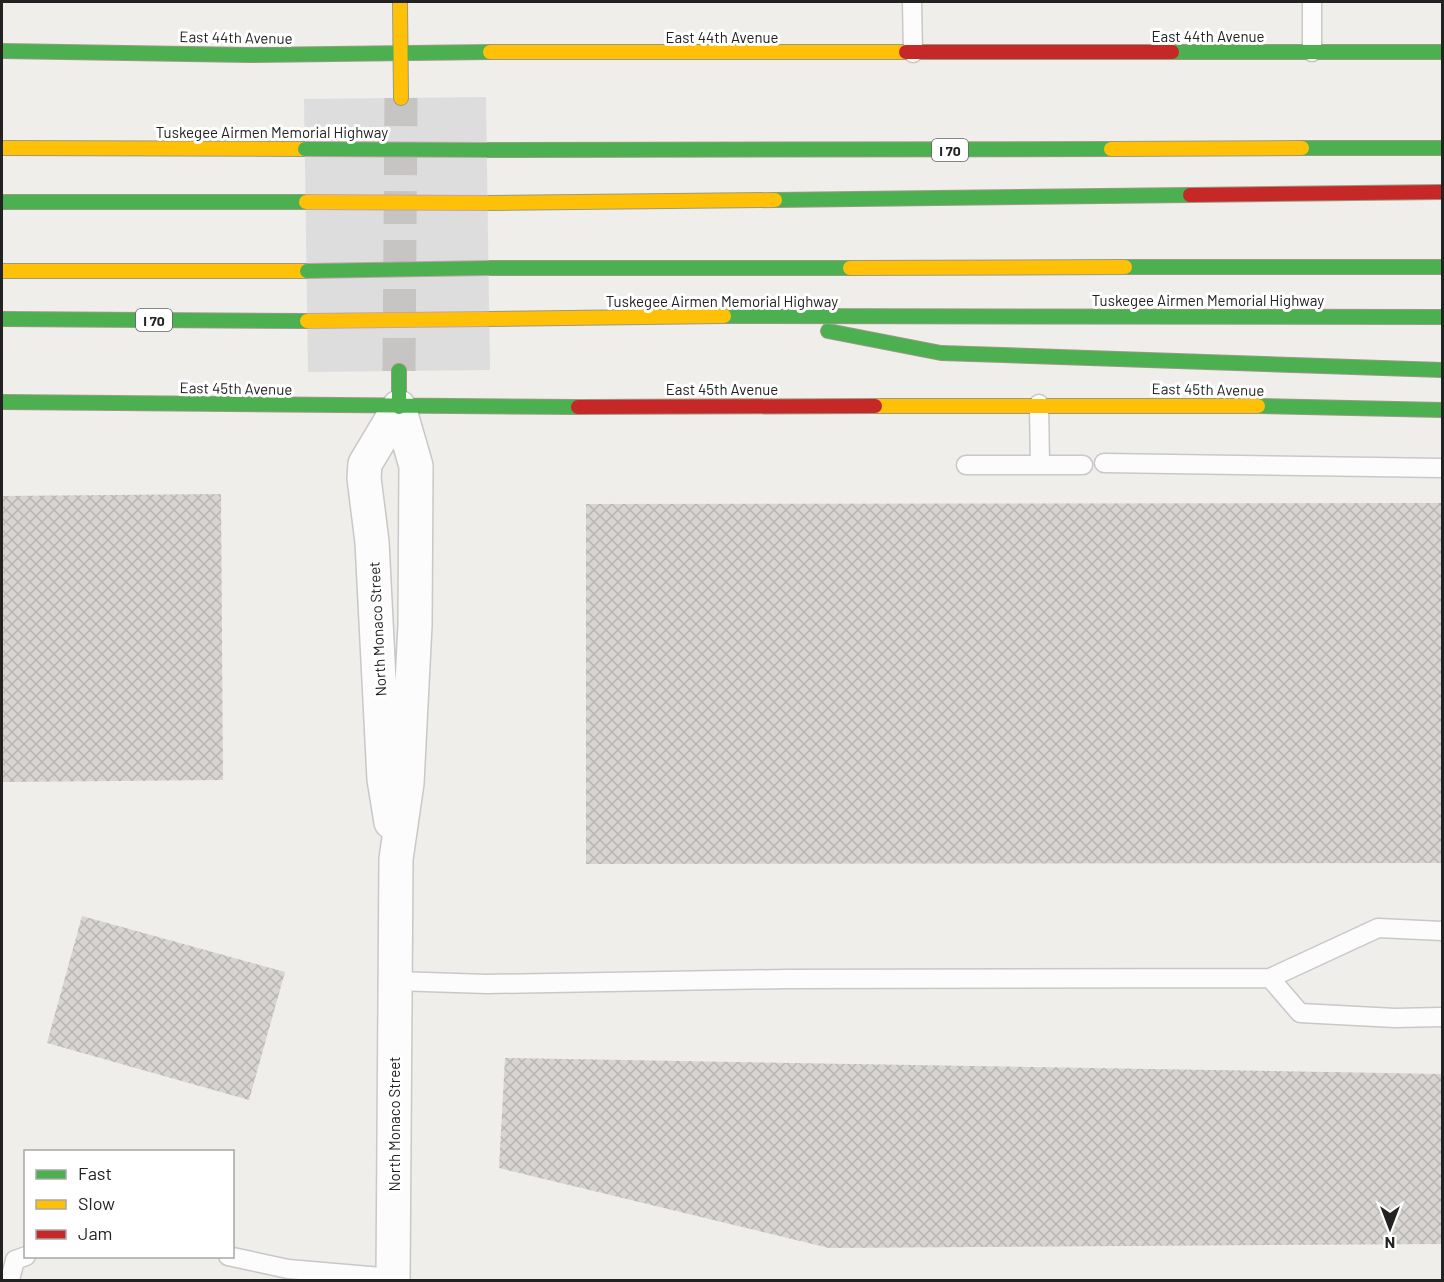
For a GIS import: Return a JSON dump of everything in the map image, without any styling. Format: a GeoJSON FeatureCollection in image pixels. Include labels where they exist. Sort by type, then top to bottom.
{"type":"FeatureCollection","features":[{"type":"Feature","properties":{"kind":"main road"},"geometry":{"type":"LineString","coordinates":[[400,2],[401,98]]}},
{"type":"Feature","properties":{"kind":"main road","name":"East 44th Avenue"},"geometry":{"type":"LineString","coordinates":[[2,51],[249,56],[400,52],[1443,52]]}},
{"type":"Feature","properties":{"kind":"main road"},"geometry":{"type":"LineString","coordinates":[[1413,148],[1443,141]]}},
{"type":"Feature","properties":{"kind":"main road","name":"Tuskegee Airmen Memorial Highway"},"geometry":{"type":"LineString","coordinates":[[2,148],[773,151],[1443,147]]}},
{"type":"Feature","properties":{"kind":"main road"},"geometry":{"type":"LineString","coordinates":[[2,202],[488,203],[1443,192]]}},
{"type":"Feature","properties":{"kind":"main road"},"geometry":{"type":"LineString","coordinates":[[2,271],[1443,267]]}},
{"type":"Feature","properties":{"kind":"main road"},"geometry":{"type":"LineString","coordinates":[[746,316],[941,352],[1443,370]]}},
{"type":"Feature","properties":{"kind":"main road","name":"Tuskegee Airmen Memorial Highway"},"geometry":{"type":"LineString","coordinates":[[2,319],[307,321],[746,316],[1443,317]]}},
{"type":"Feature","properties":{"kind":"main road","name":"North Monaco Street"},"geometry":{"type":"LineString","coordinates":[[399,371],[399,407]]}},
{"type":"Feature","properties":{"kind":"main road","name":"East 45th Avenue"},"geometry":{"type":"LineString","coordinates":[[2,402],[399,407],[1039,404],[1443,410]]}},
{"type":"Feature","properties":{"kind":"street","name":"North Monaco Street"},"geometry":{"type":"LineString","coordinates":[[396,859],[384,779],[372,542],[364,478],[365,464],[399,407]]}},
{"type":"Feature","properties":{"kind":"street","name":"North Monaco Street"},"geometry":{"type":"LineString","coordinates":[[393,1279],[396,859],[407,783],[415,625],[416,466],[399,407]]}},
{"type":"Feature","properties":{"kind":"lane"},"geometry":{"type":"LineString","coordinates":[[912,2],[913,53]]}},
{"type":"Feature","properties":{"kind":"lane"},"geometry":{"type":"LineString","coordinates":[[1312,2],[1312,52]]}},
{"type":"Feature","properties":{"kind":"lane"},"geometry":{"type":"LineString","coordinates":[[1039,404],[1040,465]]}},
{"type":"Feature","properties":{"kind":"lane"},"geometry":{"type":"LineString","coordinates":[[1104,463],[1443,468]]}},
{"type":"Feature","properties":{"kind":"lane"},"geometry":{"type":"LineString","coordinates":[[966,465],[1083,465]]}},
{"type":"Feature","properties":{"kind":"lane"},"geometry":{"type":"LineString","coordinates":[[395,981],[487,984],[786,979],[1270,978],[1378,928],[1443,931]]}},
{"type":"Feature","properties":{"kind":"lane"},"geometry":{"type":"LineString","coordinates":[[1270,978],[1300,1013],[1395,1018],[1443,1017]]}},
{"type":"Feature","properties":{"kind":"lane"},"geometry":{"type":"LineString","coordinates":[[10,1281],[15,1260],[24,1257]]}},
{"type":"Feature","properties":{"kind":"lane"},"geometry":{"type":"LineString","coordinates":[[233,1258],[288,1269],[393,1279]]}},
{"type":"Feature","properties":{"kind":"pier"},"geometry":{"type":"Polygon","coordinates":[[[486,97],[490,370],[308,372],[304,99],[486,97]]]}},
{"type":"Feature","properties":{"kind":"building"},"geometry":{"type":"Polygon","coordinates":[[[221,494],[223,780],[2,782],[2,496],[221,494]]]}},
{"type":"Feature","properties":{"kind":"building"},"geometry":{"type":"Polygon","coordinates":[[[1442,503],[1442,863],[586,864],[586,504],[1442,503]]]}},
{"type":"Feature","properties":{"kind":"building"},"geometry":{"type":"Polygon","coordinates":[[[82,916],[285,972],[249,1100],[47,1043],[82,916]]]}},
{"type":"Feature","properties":{"kind":"building"},"geometry":{"type":"Polygon","coordinates":[[[505,1058],[1442,1074],[1442,1244],[829,1248],[499,1168],[505,1058]]]}},
{"type":"Feature","properties":{"kind":"tunnel"},"geometry":{"type":"LineString","coordinates":[[399,371],[401,98]]}},
{"type":"Feature","properties":{"kind":"traffic: fast"},"geometry":{"type":"LineString","coordinates":[[2,51],[249,55],[490,52]]}},
{"type":"Feature","properties":{"kind":"traffic: fast"},"geometry":{"type":"LineString","coordinates":[[1172,52],[1442,52]]}},
{"type":"Feature","properties":{"kind":"traffic: fast"},"geometry":{"type":"LineString","coordinates":[[1302,148],[1442,148]]}},
{"type":"Feature","properties":{"kind":"traffic: fast"},"geometry":{"type":"LineString","coordinates":[[305,149],[487,150]]}},
{"type":"Feature","properties":{"kind":"traffic: fast"},"geometry":{"type":"LineString","coordinates":[[487,150],[1111,149]]}},
{"type":"Feature","properties":{"kind":"traffic: fast"},"geometry":{"type":"LineString","coordinates":[[775,200],[1190,195]]}},
{"type":"Feature","properties":{"kind":"traffic: fast"},"geometry":{"type":"LineString","coordinates":[[2,202],[306,202]]}},
{"type":"Feature","properties":{"kind":"traffic: fast"},"geometry":{"type":"LineString","coordinates":[[1125,267],[1442,267]]}},
{"type":"Feature","properties":{"kind":"traffic: fast"},"geometry":{"type":"LineString","coordinates":[[489,268],[850,268]]}},
{"type":"Feature","properties":{"kind":"traffic: fast"},"geometry":{"type":"LineString","coordinates":[[307,271],[489,268]]}},
{"type":"Feature","properties":{"kind":"traffic: fast"},"geometry":{"type":"LineString","coordinates":[[724,316],[1442,317]]}},
{"type":"Feature","properties":{"kind":"traffic: fast"},"geometry":{"type":"LineString","coordinates":[[2,319],[307,321]]}},
{"type":"Feature","properties":{"kind":"traffic: fast"},"geometry":{"type":"LineString","coordinates":[[828,331],[941,353],[1442,370]]}},
{"type":"Feature","properties":{"kind":"traffic: fast"},"geometry":{"type":"LineString","coordinates":[[399,371],[399,407]]}},
{"type":"Feature","properties":{"kind":"traffic: fast"},"geometry":{"type":"LineString","coordinates":[[2,402],[578,407]]}},
{"type":"Feature","properties":{"kind":"traffic: fast"},"geometry":{"type":"LineString","coordinates":[[1258,406],[1442,410]]}},
{"type":"Feature","properties":{"kind":"traffic: slow"},"geometry":{"type":"LineString","coordinates":[[400,2],[401,98]]}},
{"type":"Feature","properties":{"kind":"traffic: slow"},"geometry":{"type":"LineString","coordinates":[[490,52],[906,52]]}},
{"type":"Feature","properties":{"kind":"traffic: slow"},"geometry":{"type":"LineString","coordinates":[[2,148],[305,149]]}},
{"type":"Feature","properties":{"kind":"traffic: slow"},"geometry":{"type":"LineString","coordinates":[[1111,149],[1302,148]]}},
{"type":"Feature","properties":{"kind":"traffic: slow"},"geometry":{"type":"LineString","coordinates":[[488,203],[775,200]]}},
{"type":"Feature","properties":{"kind":"traffic: slow"},"geometry":{"type":"LineString","coordinates":[[306,202],[488,203]]}},
{"type":"Feature","properties":{"kind":"traffic: slow"},"geometry":{"type":"LineString","coordinates":[[850,268],[1125,267]]}},
{"type":"Feature","properties":{"kind":"traffic: slow"},"geometry":{"type":"LineString","coordinates":[[2,271],[307,271]]}},
{"type":"Feature","properties":{"kind":"traffic: slow"},"geometry":{"type":"LineString","coordinates":[[489,319],[724,316]]}},
{"type":"Feature","properties":{"kind":"traffic: slow"},"geometry":{"type":"LineString","coordinates":[[307,321],[489,319]]}},
{"type":"Feature","properties":{"kind":"traffic: slow"},"geometry":{"type":"LineString","coordinates":[[875,406],[1258,406]]}},
{"type":"Feature","properties":{"kind":"traffic: jam"},"geometry":{"type":"LineString","coordinates":[[906,52],[1172,52]]}},
{"type":"Feature","properties":{"kind":"traffic: jam"},"geometry":{"type":"LineString","coordinates":[[1190,195],[1442,192]]}},
{"type":"Feature","properties":{"kind":"traffic: jam"},"geometry":{"type":"LineString","coordinates":[[578,407],[875,406]]}}]}
